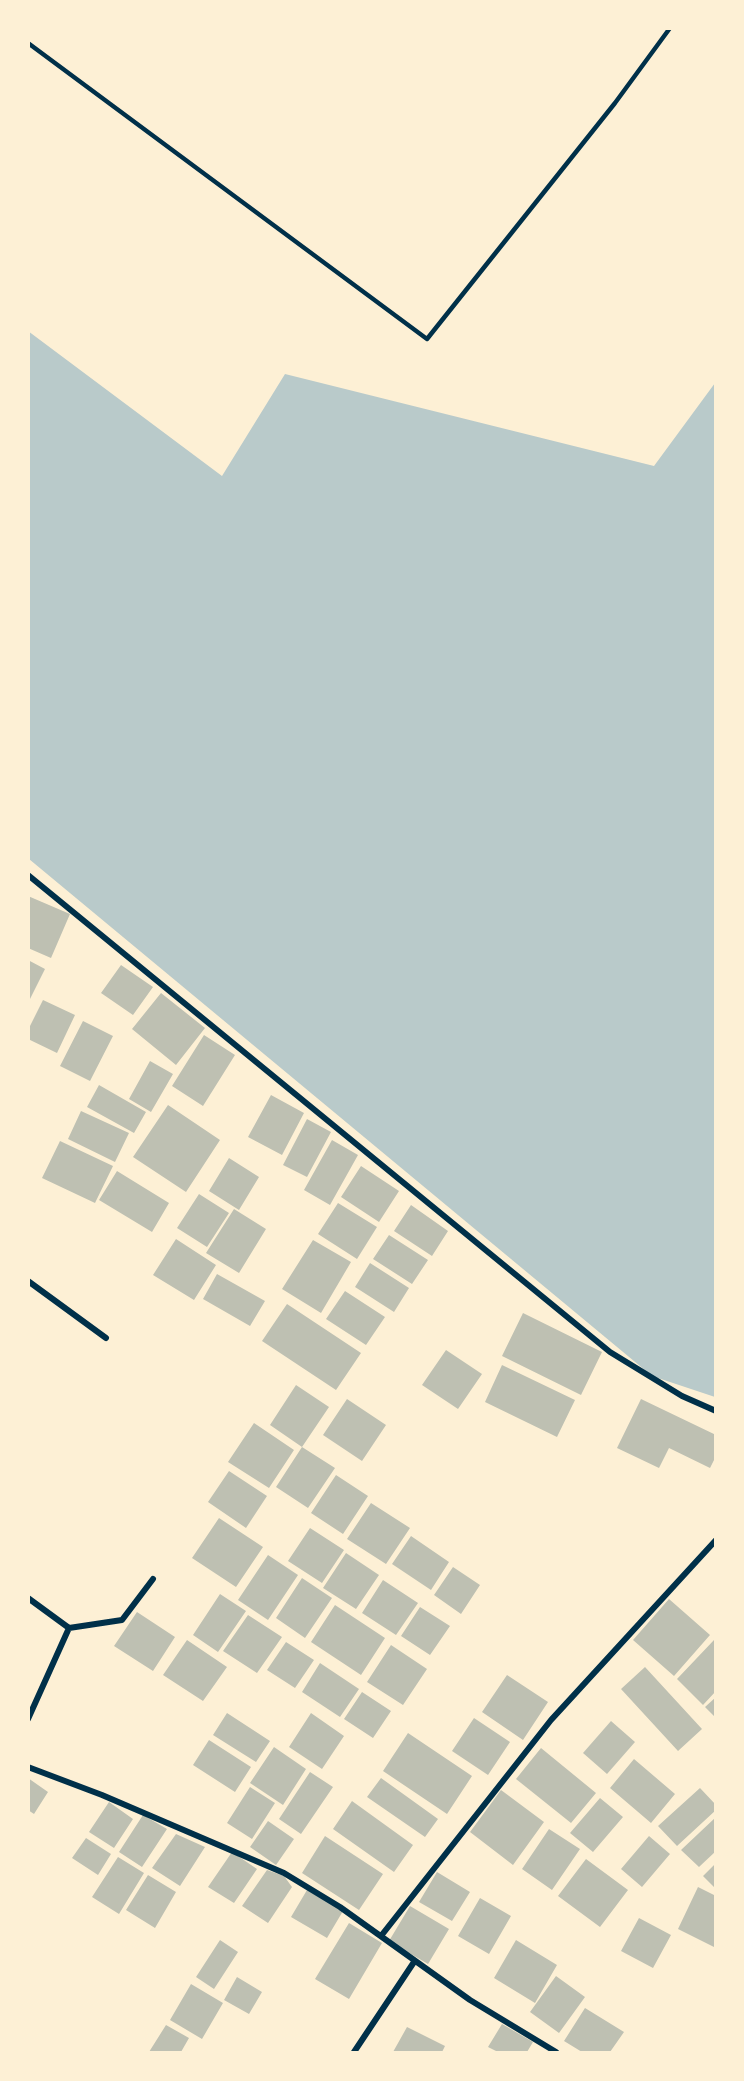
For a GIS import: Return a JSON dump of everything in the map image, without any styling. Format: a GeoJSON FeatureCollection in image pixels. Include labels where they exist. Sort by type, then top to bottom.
{"type":"FeatureCollection","features":[{"type":"Feature","properties":{"kind":"street"},"geometry":{"type":"LineString","coordinates":[[28,874],[610,1352],[682,1396],[716,1411]]}},
{"type":"Feature","properties":{"kind":"street"},"geometry":{"type":"LineString","coordinates":[[28,1281],[106,1338]]}},
{"type":"Feature","properties":{"kind":"street"},"geometry":{"type":"LineString","coordinates":[[381,1936],[551,1720],[716,1540]]}},
{"type":"Feature","properties":{"kind":"street"},"geometry":{"type":"LineString","coordinates":[[28,1598],[69,1628],[122,1620],[153,1579]]}},
{"type":"Feature","properties":{"kind":"street"},"geometry":{"type":"LineString","coordinates":[[28,1719],[69,1628]]}},
{"type":"Feature","properties":{"kind":"street"},"geometry":{"type":"LineString","coordinates":[[28,1767],[102,1795],[284,1872],[340,1907],[470,2000],[556,2052]]}},
{"type":"Feature","properties":{"kind":"street"},"geometry":{"type":"LineString","coordinates":[[354,2052],[414,1962]]}},
{"type":"Feature","properties":{"kind":"lane"},"geometry":{"type":"LineString","coordinates":[[28,43],[427,339],[615,102],[670,28]]}},
{"type":"Feature","properties":{"kind":"shaded area"},"geometry":{"type":"Polygon","coordinates":[[[28,331],[222,476],[285,374],[654,466],[715,383],[715,1397],[652,1376],[29,859],[28,331]]]}},
{"type":"Feature","properties":{"kind":"building"},"geometry":{"type":"Polygon","coordinates":[[[28,896],[70,914],[51,958],[28,948],[28,896]]]}},
{"type":"Feature","properties":{"kind":"building"},"geometry":{"type":"Polygon","coordinates":[[[28,960],[45,969],[28,1003],[28,960]]]}},
{"type":"Feature","properties":{"kind":"building"},"geometry":{"type":"Polygon","coordinates":[[[121,965],[153,987],[133,1015],[101,993],[121,965]]]}},
{"type":"Feature","properties":{"kind":"building"},"geometry":{"type":"Polygon","coordinates":[[[161,993],[205,1028],[176,1065],[132,1029],[161,993]]]}},
{"type":"Feature","properties":{"kind":"building"},"geometry":{"type":"Polygon","coordinates":[[[43,1000],[75,1015],[57,1053],[28,1039],[28,1030],[43,1000]]]}},
{"type":"Feature","properties":{"kind":"building"},"geometry":{"type":"Polygon","coordinates":[[[83,1021],[113,1036],[90,1081],[60,1066],[83,1021]]]}},
{"type":"Feature","properties":{"kind":"building"},"geometry":{"type":"Polygon","coordinates":[[[204,1035],[235,1055],[203,1106],[172,1086],[204,1035]]]}},
{"type":"Feature","properties":{"kind":"building"},"geometry":{"type":"Polygon","coordinates":[[[150,1061],[173,1074],[151,1112],[129,1099],[150,1061]]]}},
{"type":"Feature","properties":{"kind":"building"},"geometry":{"type":"Polygon","coordinates":[[[99,1085],[146,1112],[134,1133],[87,1107],[99,1085]]]}},
{"type":"Feature","properties":{"kind":"building"},"geometry":{"type":"Polygon","coordinates":[[[271,1095],[304,1113],[282,1155],[248,1137],[271,1095]]]}},
{"type":"Feature","properties":{"kind":"building"},"geometry":{"type":"Polygon","coordinates":[[[168,1105],[220,1140],[186,1192],[133,1157],[168,1105]]]}},
{"type":"Feature","properties":{"kind":"building"},"geometry":{"type":"Polygon","coordinates":[[[81,1111],[129,1133],[115,1162],[68,1139],[81,1111]]]}},
{"type":"Feature","properties":{"kind":"building"},"geometry":{"type":"Polygon","coordinates":[[[307,1119],[331,1132],[307,1177],[283,1165],[307,1119]]]}},
{"type":"Feature","properties":{"kind":"building"},"geometry":{"type":"Polygon","coordinates":[[[332,1140],[358,1155],[330,1205],[304,1190],[332,1140]]]}},
{"type":"Feature","properties":{"kind":"building"},"geometry":{"type":"Polygon","coordinates":[[[60,1141],[113,1166],[95,1203],[42,1178],[60,1141]]]}},
{"type":"Feature","properties":{"kind":"building"},"geometry":{"type":"Polygon","coordinates":[[[229,1158],[259,1177],[239,1210],[209,1191],[229,1158]]]}},
{"type":"Feature","properties":{"kind":"building"},"geometry":{"type":"Polygon","coordinates":[[[361,1166],[399,1191],[379,1222],[341,1197],[361,1166]]]}},
{"type":"Feature","properties":{"kind":"building"},"geometry":{"type":"Polygon","coordinates":[[[117,1171],[169,1203],[152,1232],[99,1200],[117,1171]]]}},
{"type":"Feature","properties":{"kind":"building"},"geometry":{"type":"Polygon","coordinates":[[[199,1194],[229,1213],[207,1247],[177,1228],[199,1194]]]}},
{"type":"Feature","properties":{"kind":"building"},"geometry":{"type":"Polygon","coordinates":[[[338,1203],[377,1227],[357,1259],[318,1234],[338,1203]]]}},
{"type":"Feature","properties":{"kind":"building"},"geometry":{"type":"Polygon","coordinates":[[[411,1205],[448,1231],[432,1256],[394,1231],[411,1205]]]}},
{"type":"Feature","properties":{"kind":"building"},"geometry":{"type":"Polygon","coordinates":[[[234,1209],[266,1229],[239,1273],[206,1253],[234,1209]]]}},
{"type":"Feature","properties":{"kind":"building"},"geometry":{"type":"Polygon","coordinates":[[[389,1235],[428,1260],[412,1284],[373,1259],[389,1235]]]}},
{"type":"Feature","properties":{"kind":"building"},"geometry":{"type":"Polygon","coordinates":[[[176,1239],[216,1265],[194,1300],[153,1275],[176,1239]]]}},
{"type":"Feature","properties":{"kind":"building"},"geometry":{"type":"Polygon","coordinates":[[[313,1240],[351,1262],[321,1313],[282,1289],[313,1240]]]}},
{"type":"Feature","properties":{"kind":"building"},"geometry":{"type":"Polygon","coordinates":[[[370,1263],[409,1288],[394,1312],[355,1287],[370,1263]]]}},
{"type":"Feature","properties":{"kind":"building"},"geometry":{"type":"Polygon","coordinates":[[[217,1274],[265,1301],[250,1326],[203,1299],[217,1274]]]}},
{"type":"Feature","properties":{"kind":"building"},"geometry":{"type":"Polygon","coordinates":[[[345,1291],[385,1317],[366,1345],[326,1319],[345,1291]]]}},
{"type":"Feature","properties":{"kind":"building"},"geometry":{"type":"Polygon","coordinates":[[[287,1304],[361,1353],[336,1390],[262,1341],[287,1304]]]}},
{"type":"Feature","properties":{"kind":"building"},"geometry":{"type":"Polygon","coordinates":[[[523,1313],[602,1352],[581,1395],[502,1356],[523,1313]]]}},
{"type":"Feature","properties":{"kind":"building"},"geometry":{"type":"Polygon","coordinates":[[[446,1350],[482,1374],[458,1409],[422,1385],[446,1350]]]}},
{"type":"Feature","properties":{"kind":"building"},"geometry":{"type":"Polygon","coordinates":[[[502,1365],[575,1400],[557,1437],[485,1402],[502,1365]]]}},
{"type":"Feature","properties":{"kind":"building"},"geometry":{"type":"Polygon","coordinates":[[[296,1385],[329,1407],[302,1447],[270,1425],[296,1385]]]}},
{"type":"Feature","properties":{"kind":"building"},"geometry":{"type":"Polygon","coordinates":[[[347,1399],[386,1425],[362,1461],[323,1435],[347,1399]]]}},
{"type":"Feature","properties":{"kind":"building"},"geometry":{"type":"Polygon","coordinates":[[[641,1399],[716,1435],[716,1456],[710,1468],[669,1448],[659,1468],[617,1448],[641,1399]]]}},
{"type":"Feature","properties":{"kind":"building"},"geometry":{"type":"Polygon","coordinates":[[[254,1423],[294,1450],[269,1488],[228,1462],[254,1423]]]}},
{"type":"Feature","properties":{"kind":"building"},"geometry":{"type":"Polygon","coordinates":[[[302,1447],[335,1468],[308,1508],[276,1487],[302,1447]]]}},
{"type":"Feature","properties":{"kind":"building"},"geometry":{"type":"Polygon","coordinates":[[[229,1471],[267,1496],[246,1528],[208,1502],[229,1471]]]}},
{"type":"Feature","properties":{"kind":"building"},"geometry":{"type":"Polygon","coordinates":[[[336,1475],[368,1496],[343,1534],[311,1513],[336,1475]]]}},
{"type":"Feature","properties":{"kind":"building"},"geometry":{"type":"Polygon","coordinates":[[[371,1503],[410,1528],[386,1564],[347,1539],[371,1503]]]}},
{"type":"Feature","properties":{"kind":"building"},"geometry":{"type":"Polygon","coordinates":[[[219,1518],[263,1547],[236,1587],[192,1558],[219,1518]]]}},
{"type":"Feature","properties":{"kind":"building"},"geometry":{"type":"Polygon","coordinates":[[[310,1528],[344,1550],[322,1583],[288,1561],[310,1528]]]}},
{"type":"Feature","properties":{"kind":"building"},"geometry":{"type":"Polygon","coordinates":[[[411,1536],[449,1562],[431,1590],[392,1564],[411,1536]]]}},
{"type":"Feature","properties":{"kind":"building"},"geometry":{"type":"Polygon","coordinates":[[[346,1553],[379,1575],[356,1609],[323,1588],[346,1553]]]}},
{"type":"Feature","properties":{"kind":"building"},"geometry":{"type":"Polygon","coordinates":[[[268,1555],[298,1575],[268,1620],[238,1600],[268,1555]]]}},
{"type":"Feature","properties":{"kind":"building"},"geometry":{"type":"Polygon","coordinates":[[[453,1567],[480,1585],[461,1614],[434,1595],[453,1567]]]}},
{"type":"Feature","properties":{"kind":"building"},"geometry":{"type":"Polygon","coordinates":[[[302,1578],[332,1598],[305,1638],[276,1618],[302,1578]]]}},
{"type":"Feature","properties":{"kind":"building"},"geometry":{"type":"Polygon","coordinates":[[[383,1580],[418,1603],[396,1635],[362,1613],[383,1580]]]}},
{"type":"Feature","properties":{"kind":"building"},"geometry":{"type":"Polygon","coordinates":[[[220,1594],[246,1611],[218,1652],[193,1635],[220,1594]]]}},
{"type":"Feature","properties":{"kind":"building"},"geometry":{"type":"Polygon","coordinates":[[[669,1599],[710,1635],[674,1676],[633,1640],[669,1599]]]}},
{"type":"Feature","properties":{"kind":"building"},"geometry":{"type":"Polygon","coordinates":[[[335,1605],[385,1638],[361,1675],[311,1642],[335,1605]]]}},
{"type":"Feature","properties":{"kind":"building"},"geometry":{"type":"Polygon","coordinates":[[[420,1607],[450,1626],[430,1655],[401,1636],[420,1607]]]}},
{"type":"Feature","properties":{"kind":"building"},"geometry":{"type":"Polygon","coordinates":[[[137,1612],[175,1637],[153,1671],[114,1646],[137,1612]]]}},
{"type":"Feature","properties":{"kind":"building"},"geometry":{"type":"Polygon","coordinates":[[[248,1615],[282,1637],[257,1673],[223,1651],[248,1615]]]}},
{"type":"Feature","properties":{"kind":"building"},"geometry":{"type":"Polygon","coordinates":[[[187,1640],[227,1667],[203,1701],[163,1675],[187,1640]]]}},
{"type":"Feature","properties":{"kind":"building"},"geometry":{"type":"Polygon","coordinates":[[[714,1640],[716,1691],[703,1705],[677,1679],[714,1640]]]}},
{"type":"Feature","properties":{"kind":"building"},"geometry":{"type":"Polygon","coordinates":[[[286,1642],[314,1660],[295,1688],[267,1670],[286,1642]]]}},
{"type":"Feature","properties":{"kind":"building"},"geometry":{"type":"Polygon","coordinates":[[[391,1645],[427,1669],[403,1705],[367,1682],[391,1645]]]}},
{"type":"Feature","properties":{"kind":"building"},"geometry":{"type":"Polygon","coordinates":[[[320,1663],[359,1689],[340,1717],[302,1692],[320,1663]]]}},
{"type":"Feature","properties":{"kind":"building"},"geometry":{"type":"Polygon","coordinates":[[[645,1667],[702,1729],[678,1751],[621,1689],[645,1667]]]}},
{"type":"Feature","properties":{"kind":"building"},"geometry":{"type":"Polygon","coordinates":[[[507,1675],[548,1702],[523,1740],[482,1712],[507,1675]]]}},
{"type":"Feature","properties":{"kind":"building"},"geometry":{"type":"Polygon","coordinates":[[[362,1692],[391,1711],[373,1738],[344,1719],[362,1692]]]}},
{"type":"Feature","properties":{"kind":"building"},"geometry":{"type":"Polygon","coordinates":[[[716,1697],[716,1718],[705,1707],[716,1697]]]}},
{"type":"Feature","properties":{"kind":"building"},"geometry":{"type":"Polygon","coordinates":[[[227,1713],[270,1741],[256,1762],[213,1735],[227,1713]]]}},
{"type":"Feature","properties":{"kind":"building"},"geometry":{"type":"Polygon","coordinates":[[[311,1713],[344,1736],[322,1769],[289,1747],[311,1713]]]}},
{"type":"Feature","properties":{"kind":"building"},"geometry":{"type":"Polygon","coordinates":[[[474,1718],[510,1742],[488,1775],[452,1751],[474,1718]]]}},
{"type":"Feature","properties":{"kind":"building"},"geometry":{"type":"Polygon","coordinates":[[[611,1721],[635,1742],[607,1774],[583,1753],[611,1721]]]}},
{"type":"Feature","properties":{"kind":"building"},"geometry":{"type":"Polygon","coordinates":[[[408,1733],[472,1776],[447,1814],[383,1771],[408,1733]]]}},
{"type":"Feature","properties":{"kind":"building"},"geometry":{"type":"Polygon","coordinates":[[[209,1740],[251,1767],[235,1792],[193,1765],[209,1740]]]}},
{"type":"Feature","properties":{"kind":"building"},"geometry":{"type":"Polygon","coordinates":[[[274,1747],[306,1769],[283,1805],[250,1783],[274,1747]]]}},
{"type":"Feature","properties":{"kind":"building"},"geometry":{"type":"Polygon","coordinates":[[[541,1748],[596,1793],[571,1823],[516,1779],[541,1748]]]}},
{"type":"Feature","properties":{"kind":"building"},"geometry":{"type":"Polygon","coordinates":[[[634,1759],[675,1794],[651,1823],[610,1788],[634,1759]]]}},
{"type":"Feature","properties":{"kind":"building"},"geometry":{"type":"Polygon","coordinates":[[[310,1772],[333,1787],[301,1834],[279,1819],[310,1772]]]}},
{"type":"Feature","properties":{"kind":"building"},"geometry":{"type":"Polygon","coordinates":[[[28,1778],[48,1792],[34,1814],[28,1810],[28,1778]]]}},
{"type":"Feature","properties":{"kind":"building"},"geometry":{"type":"Polygon","coordinates":[[[381,1778],[438,1819],[425,1837],[367,1797],[381,1778]]]}},
{"type":"Feature","properties":{"kind":"building"},"geometry":{"type":"Polygon","coordinates":[[[250,1787],[275,1803],[252,1839],[227,1823],[250,1787]]]}},
{"type":"Feature","properties":{"kind":"building"},"geometry":{"type":"Polygon","coordinates":[[[700,1788],[716,1805],[716,1810],[677,1846],[658,1826],[700,1788]]]}},
{"type":"Feature","properties":{"kind":"building"},"geometry":{"type":"Polygon","coordinates":[[[501,1790],[544,1822],[513,1865],[470,1832],[501,1790]]]}},
{"type":"Feature","properties":{"kind":"building"},"geometry":{"type":"Polygon","coordinates":[[[600,1798],[623,1817],[593,1852],[570,1833],[600,1798]]]}},
{"type":"Feature","properties":{"kind":"building"},"geometry":{"type":"Polygon","coordinates":[[[352,1801],[413,1845],[394,1872],[333,1829],[352,1801]]]}},
{"type":"Feature","properties":{"kind":"building"},"geometry":{"type":"Polygon","coordinates":[[[109,1802],[133,1819],[114,1848],[89,1832],[109,1802]]]}},
{"type":"Feature","properties":{"kind":"building"},"geometry":{"type":"Polygon","coordinates":[[[143,1815],[167,1829],[142,1867],[119,1852],[143,1815]]]}},
{"type":"Feature","properties":{"kind":"building"},"geometry":{"type":"Polygon","coordinates":[[[716,1817],[716,1851],[699,1867],[681,1850],[716,1817]]]}},
{"type":"Feature","properties":{"kind":"building"},"geometry":{"type":"Polygon","coordinates":[[[268,1821],[294,1839],[276,1865],[250,1847],[268,1821]]]}},
{"type":"Feature","properties":{"kind":"building"},"geometry":{"type":"Polygon","coordinates":[[[549,1829],[580,1849],[552,1890],[522,1869],[549,1829]]]}},
{"type":"Feature","properties":{"kind":"building"},"geometry":{"type":"Polygon","coordinates":[[[176,1834],[205,1847],[180,1886],[152,1868],[176,1834]]]}},
{"type":"Feature","properties":{"kind":"building"},"geometry":{"type":"Polygon","coordinates":[[[325,1836],[383,1874],[359,1910],[302,1873],[325,1836]]]}},
{"type":"Feature","properties":{"kind":"building"},"geometry":{"type":"Polygon","coordinates":[[[649,1836],[670,1854],[642,1887],[621,1869],[649,1836]]]}},
{"type":"Feature","properties":{"kind":"building"},"geometry":{"type":"Polygon","coordinates":[[[86,1838],[111,1854],[98,1875],[72,1858],[86,1838]]]}},
{"type":"Feature","properties":{"kind":"building"},"geometry":{"type":"Polygon","coordinates":[[[232,1852],[257,1869],[234,1903],[208,1887],[232,1852]]]}},
{"type":"Feature","properties":{"kind":"building"},"geometry":{"type":"Polygon","coordinates":[[[118,1857],[144,1873],[119,1914],[92,1897],[118,1857]]]}},
{"type":"Feature","properties":{"kind":"building"},"geometry":{"type":"Polygon","coordinates":[[[586,1859],[628,1890],[600,1927],[558,1896],[586,1859]]]}},
{"type":"Feature","properties":{"kind":"building"},"geometry":{"type":"Polygon","coordinates":[[[716,1863],[716,1889],[703,1876],[716,1863]]]}},
{"type":"Feature","properties":{"kind":"building"},"geometry":{"type":"Polygon","coordinates":[[[267,1870],[284,1876],[292,1887],[268,1923],[242,1906],[267,1870]]]}},
{"type":"Feature","properties":{"kind":"building"},"geometry":{"type":"Polygon","coordinates":[[[437,1872],[470,1892],[452,1921],[419,1902],[437,1872]]]}},
{"type":"Feature","properties":{"kind":"building"},"geometry":{"type":"Polygon","coordinates":[[[148,1875],[176,1892],[155,1928],[126,1910],[148,1875]]]}},
{"type":"Feature","properties":{"kind":"building"},"geometry":{"type":"Polygon","coordinates":[[[698,1887],[716,1896],[716,1948],[678,1929],[698,1887]]]}},
{"type":"Feature","properties":{"kind":"building"},"geometry":{"type":"Polygon","coordinates":[[[307,1890],[343,1911],[327,1938],[291,1917],[307,1890]]]}},
{"type":"Feature","properties":{"kind":"building"},"geometry":{"type":"Polygon","coordinates":[[[480,1898],[511,1916],[489,1954],[458,1936],[480,1898]]]}},
{"type":"Feature","properties":{"kind":"building"},"geometry":{"type":"Polygon","coordinates":[[[410,1906],[449,1929],[428,1964],[389,1941],[410,1906]]]}},
{"type":"Feature","properties":{"kind":"building"},"geometry":{"type":"Polygon","coordinates":[[[639,1918],[671,1935],[653,1968],[621,1951],[639,1918]]]}},
{"type":"Feature","properties":{"kind":"building"},"geometry":{"type":"Polygon","coordinates":[[[349,1923],[382,1943],[349,1999],[315,1979],[349,1923]]]}},
{"type":"Feature","properties":{"kind":"building"},"geometry":{"type":"Polygon","coordinates":[[[220,1940],[238,1952],[214,1989],[196,1977],[220,1940]]]}},
{"type":"Feature","properties":{"kind":"building"},"geometry":{"type":"Polygon","coordinates":[[[516,1940],[557,1965],[535,2003],[494,1978],[516,1940]]]}},
{"type":"Feature","properties":{"kind":"building"},"geometry":{"type":"Polygon","coordinates":[[[556,1976],[585,1997],[559,2033],[530,2012],[556,1976]]]}},
{"type":"Feature","properties":{"kind":"building"},"geometry":{"type":"Polygon","coordinates":[[[237,1977],[262,1992],[249,2014],[224,2000],[237,1977]]]}},
{"type":"Feature","properties":{"kind":"building"},"geometry":{"type":"Polygon","coordinates":[[[191,1984],[223,2003],[202,2039],[170,2020],[191,1984]]]}},
{"type":"Feature","properties":{"kind":"building"},"geometry":{"type":"Polygon","coordinates":[[[585,2008],[624,2032],[610,2052],[582,2052],[564,2041],[585,2008]]]}},
{"type":"Feature","properties":{"kind":"building"},"geometry":{"type":"Polygon","coordinates":[[[502,2024],[533,2042],[527,2052],[498,2052],[488,2047],[502,2024]]]}},
{"type":"Feature","properties":{"kind":"building"},"geometry":{"type":"Polygon","coordinates":[[[166,2025],[189,2038],[181,2052],[149,2052],[166,2025]]]}},
{"type":"Feature","properties":{"kind":"building"},"geometry":{"type":"Polygon","coordinates":[[[407,2027],[445,2046],[442,2052],[393,2052],[407,2027]]]}}]}
